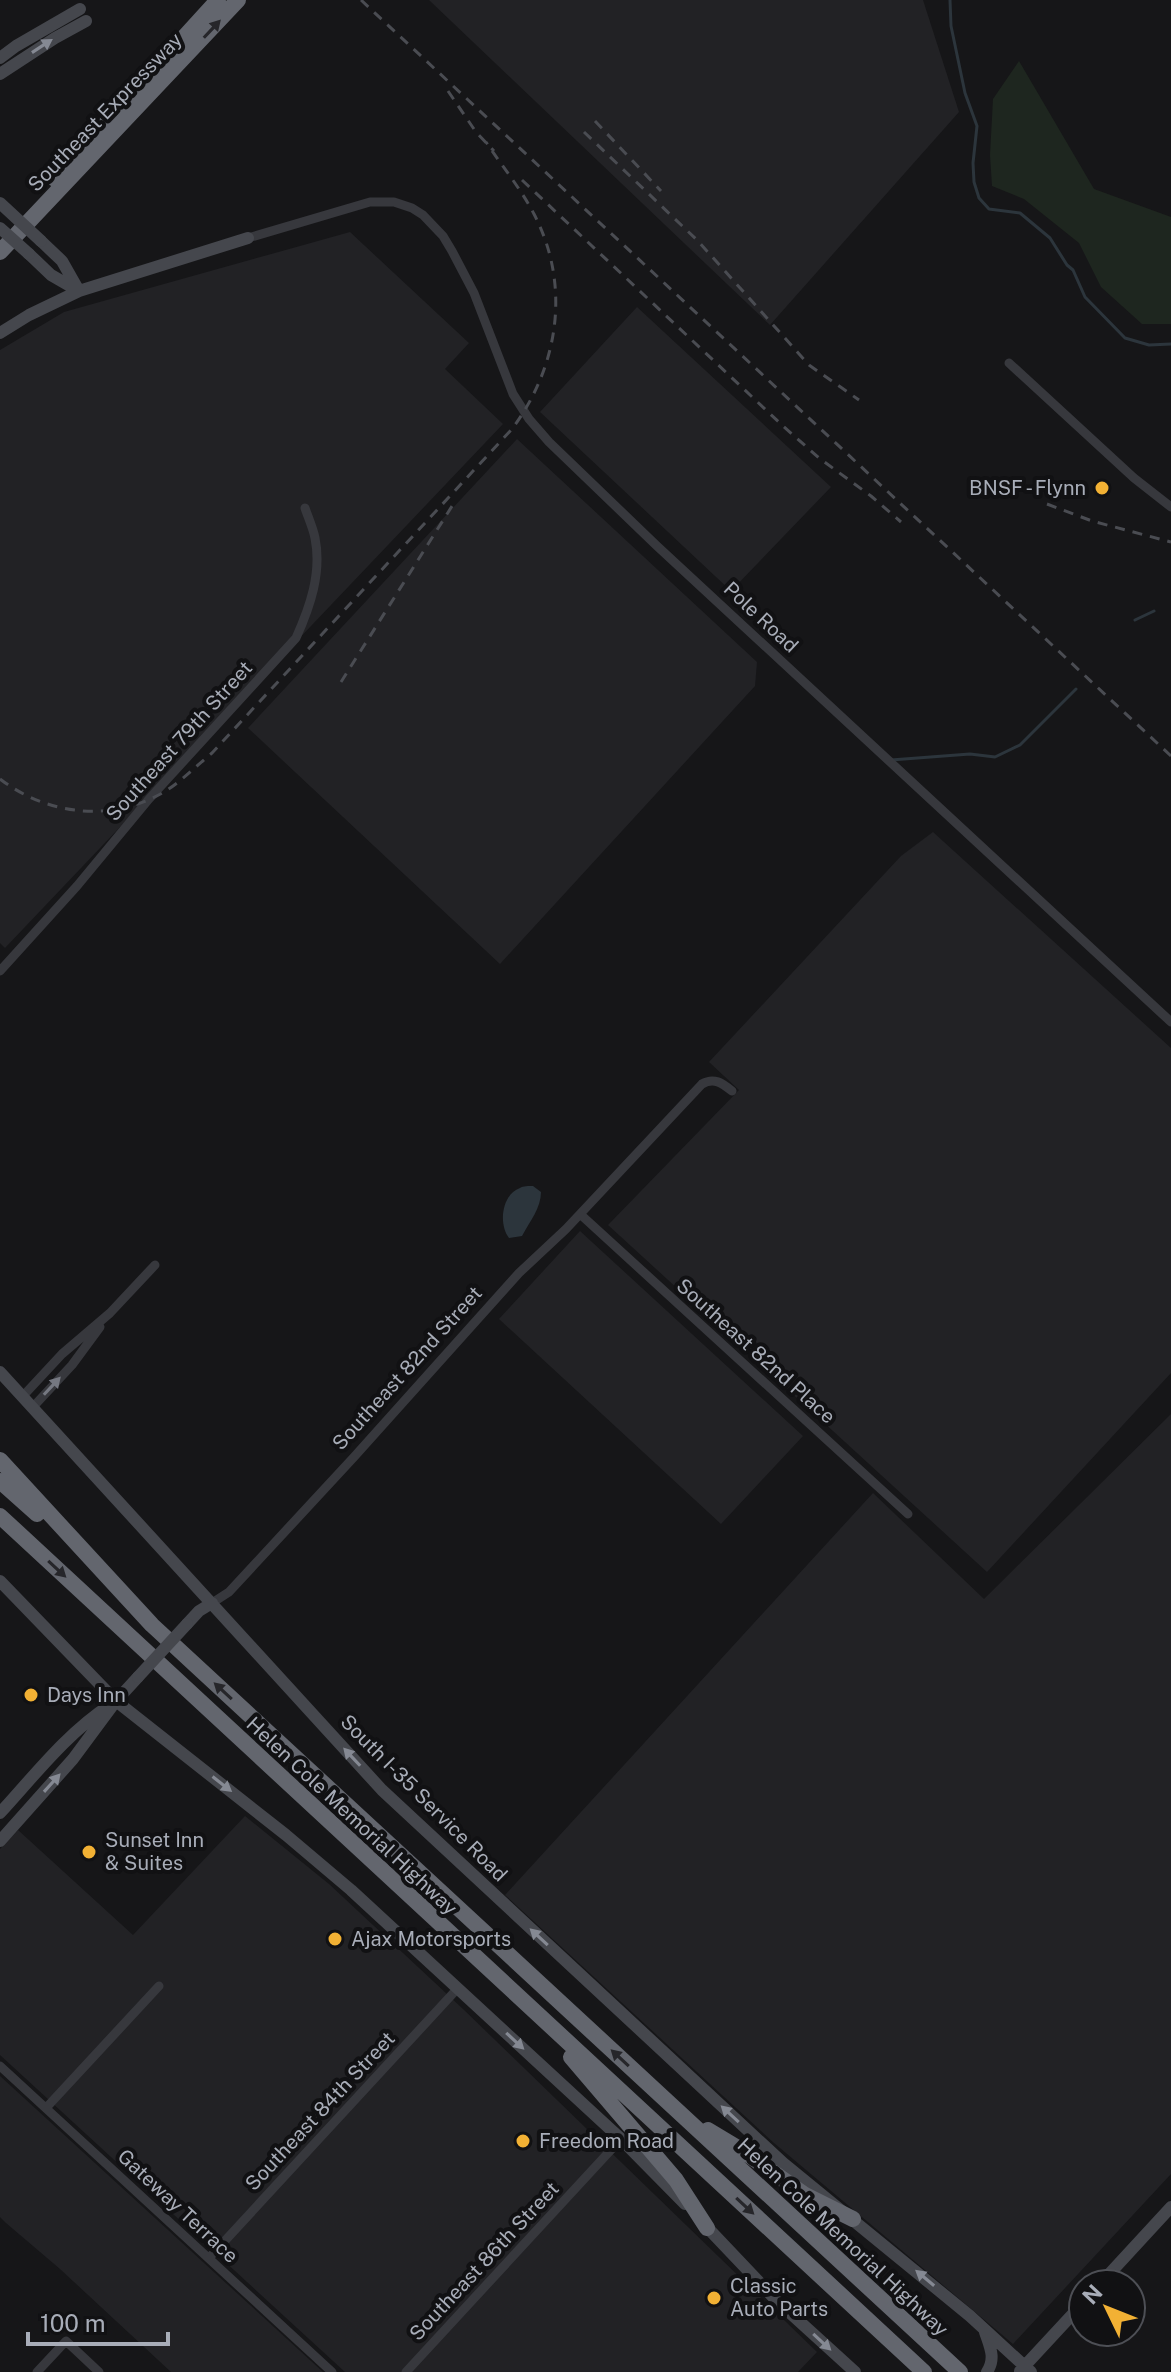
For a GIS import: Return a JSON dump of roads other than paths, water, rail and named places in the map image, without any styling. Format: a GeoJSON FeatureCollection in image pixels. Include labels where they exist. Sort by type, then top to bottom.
{"type":"FeatureCollection","features":[{"type":"Feature","properties":{"kind":"highway","name":"Southeast Expressway"},"geometry":{"type":"LineString","coordinates":[[0,236],[33,204],[218,0]]}},
{"type":"Feature","properties":{"kind":"highway","name":"Southeast Expressway"},"geometry":{"type":"LineString","coordinates":[[0,252],[238,0]]}},
{"type":"Feature","properties":{"kind":"highway"},"geometry":{"type":"LineString","coordinates":[[0,1460],[104,1573]]}},
{"type":"Feature","properties":{"kind":"highway"},"geometry":{"type":"LineString","coordinates":[[0,1481],[104,1573]]}},
{"type":"Feature","properties":{"kind":"highway","name":"Helen Cole Memorial Highway"},"geometry":{"type":"LineString","coordinates":[[0,1516],[924,2372]]}},
{"type":"Feature","properties":{"kind":"highway","name":"Helen Cole Memorial Highway"},"geometry":{"type":"LineString","coordinates":[[104,1573],[152,1625],[960,2372]]}},
{"type":"Feature","properties":{"kind":"highway"},"geometry":{"type":"LineString","coordinates":[[523,2001],[676,2180],[707,2228]]}},
{"type":"Feature","properties":{"kind":"highway"},"geometry":{"type":"LineString","coordinates":[[677,2111],[743,2151],[805,2195],[853,2219]]}},
{"type":"Feature","properties":{"kind":"main road"},"geometry":{"type":"LineString","coordinates":[[0,58],[16,46],[83,15],[55,38],[0,74]]}},
{"type":"Feature","properties":{"kind":"main road"},"geometry":{"type":"LineString","coordinates":[[0,203],[62,261],[79,291]]}},
{"type":"Feature","properties":{"kind":"main road"},"geometry":{"type":"LineString","coordinates":[[0,228],[51,275],[79,291]]}},
{"type":"Feature","properties":{"kind":"main road"},"geometry":{"type":"LineString","coordinates":[[0,333],[79,291],[248,238]]}},
{"type":"Feature","properties":{"kind":"main road","name":"South I-35 Service Road"},"geometry":{"type":"LineString","coordinates":[[0,1372],[402,1809],[783,2163],[984,2329],[1025,2370]]}},
{"type":"Feature","properties":{"kind":"main road"},"geometry":{"type":"LineString","coordinates":[[0,1581],[116,1701],[323,1865],[458,1988],[621,2139],[777,2301],[855,2372]]}},
{"type":"Feature","properties":{"kind":"main road","name":"Southeast 82nd Street"},"geometry":{"type":"LineString","coordinates":[[0,1841],[73,1759],[116,1701],[199,1611],[212,1603]]}},
{"type":"Feature","properties":{"kind":"main road","name":"Southeast 82nd Street"},"geometry":{"type":"LineString","coordinates":[[0,1813],[95,1715],[116,1701]]}},
{"type":"Feature","properties":{"kind":"main road"},"geometry":{"type":"LineString","coordinates":[[1115,2268],[1171,2207]]}},
{"type":"Feature","properties":{"kind":"main road"},"geometry":{"type":"LineString","coordinates":[[1025,2370],[1067,2321]]}},
{"type":"Feature","properties":{"kind":"main road"},"geometry":{"type":"LineString","coordinates":[[984,2329],[993,2355],[987,2372]]}},
{"type":"Feature","properties":{"kind":"street","name":"Pole Road"},"geometry":{"type":"LineString","coordinates":[[248,238],[360,204],[387,201],[412,208],[430,222],[443,236],[467,277],[518,403],[549,442],[657,546],[1171,1022]]}},
{"type":"Feature","properties":{"kind":"street"},"geometry":{"type":"LineString","coordinates":[[1009,363],[1134,478],[1171,507]]}},
{"type":"Feature","properties":{"kind":"street","name":"Southeast 79th Street"},"geometry":{"type":"LineString","coordinates":[[0,971],[77,886],[149,799],[296,638],[308,611],[317,561],[315,538],[305,508]]}},
{"type":"Feature","properties":{"kind":"street","name":"Southeast 82nd Street"},"geometry":{"type":"LineString","coordinates":[[212,1603],[229,1592],[519,1273],[580,1214],[702,1084],[710,1080],[718,1081],[732,1091]]}},
{"type":"Feature","properties":{"kind":"street","name":"Southeast 82nd Place"},"geometry":{"type":"LineString","coordinates":[[580,1214],[908,1514]]}},
{"type":"Feature","properties":{"kind":"street"},"geometry":{"type":"LineString","coordinates":[[23,1396],[155,1265]]}},
{"type":"Feature","properties":{"kind":"street"},"geometry":{"type":"LineString","coordinates":[[33,1407],[72,1365],[110,1313]]}},
{"type":"Feature","properties":{"kind":"street"},"geometry":{"type":"LineString","coordinates":[[46,2108],[159,1986]]}},
{"type":"Feature","properties":{"kind":"street","name":"Southeast 84th Street"},"geometry":{"type":"LineString","coordinates":[[209,2258],[458,1988]]}},
{"type":"Feature","properties":{"kind":"street","name":"Gateway Terrace"},"geometry":{"type":"LineString","coordinates":[[0,2066],[332,2372]]}},
{"type":"Feature","properties":{"kind":"street","name":"Southeast 86th Street"},"geometry":{"type":"LineString","coordinates":[[406,2372],[621,2139]]}},
{"type":"Feature","properties":{"kind":"street"},"geometry":{"type":"LineString","coordinates":[[37,2372],[66,2341],[99,2372]]}},
{"type":"Feature","properties":{"kind":"waterway"},"geometry":{"type":"LineString","coordinates":[[950,0],[951,26],[965,93],[977,126],[973,163],[979,198],[989,209],[1020,213],[1050,238],[1073,270],[1085,297],[1125,338],[1149,345],[1171,344]]}},
{"type":"Feature","properties":{"kind":"waterway"},"geometry":{"type":"LineString","coordinates":[[1135,620],[1154,611]]}},
{"type":"Feature","properties":{"kind":"waterway"},"geometry":{"type":"LineString","coordinates":[[891,760],[970,754],[995,757],[1020,745],[1076,689]]}},
{"type":"Feature","properties":{"kind":"railway"},"geometry":{"type":"LineString","coordinates":[[361,0],[1171,756]]}},
{"type":"Feature","properties":{"kind":"railway"},"geometry":{"type":"LineString","coordinates":[[448,91],[476,132],[494,151]]}},
{"type":"Feature","properties":{"kind":"railway"},"geometry":{"type":"LineString","coordinates":[[595,121],[661,191]]}},
{"type":"Feature","properties":{"kind":"railway"},"geometry":{"type":"LineString","coordinates":[[584,132],[698,241],[809,365],[859,400]]}},
{"type":"Feature","properties":{"kind":"railway"},"geometry":{"type":"LineString","coordinates":[[0,779],[38,801],[80,811],[123,808],[144,802],[171,788],[212,753],[512,429],[540,379],[549,352],[556,297],[546,241],[534,214],[486,142]]}},
{"type":"Feature","properties":{"kind":"railway"},"geometry":{"type":"LineString","coordinates":[[522,180],[783,426],[901,522]]}},
{"type":"Feature","properties":{"kind":"railway"},"geometry":{"type":"LineString","coordinates":[[341,682],[454,503]]}},
{"type":"Feature","properties":{"kind":"railway"},"geometry":{"type":"LineString","coordinates":[[1047,504],[1092,521],[1171,542]]}},
{"type":"Feature","properties":{"kind":"place","name":"BNSF - Flynn"},"geometry":{"type":"Point","coordinates":[1102,488]}},
{"type":"Feature","properties":{"kind":"place","name":"Days Inn"},"geometry":{"type":"Point","coordinates":[31,1695]}},
{"type":"Feature","properties":{"kind":"place","name":"Sunset Inn & Suites"},"geometry":{"type":"Point","coordinates":[89,1852]}},
{"type":"Feature","properties":{"kind":"place","name":"Ajax Motorsports"},"geometry":{"type":"Point","coordinates":[335,1939]}},
{"type":"Feature","properties":{"kind":"place","name":"Freedom Road"},"geometry":{"type":"Point","coordinates":[523,2141]}},
{"type":"Feature","properties":{"kind":"place","name":"Classic Auto Parts"},"geometry":{"type":"Point","coordinates":[714,2298]}}]}
